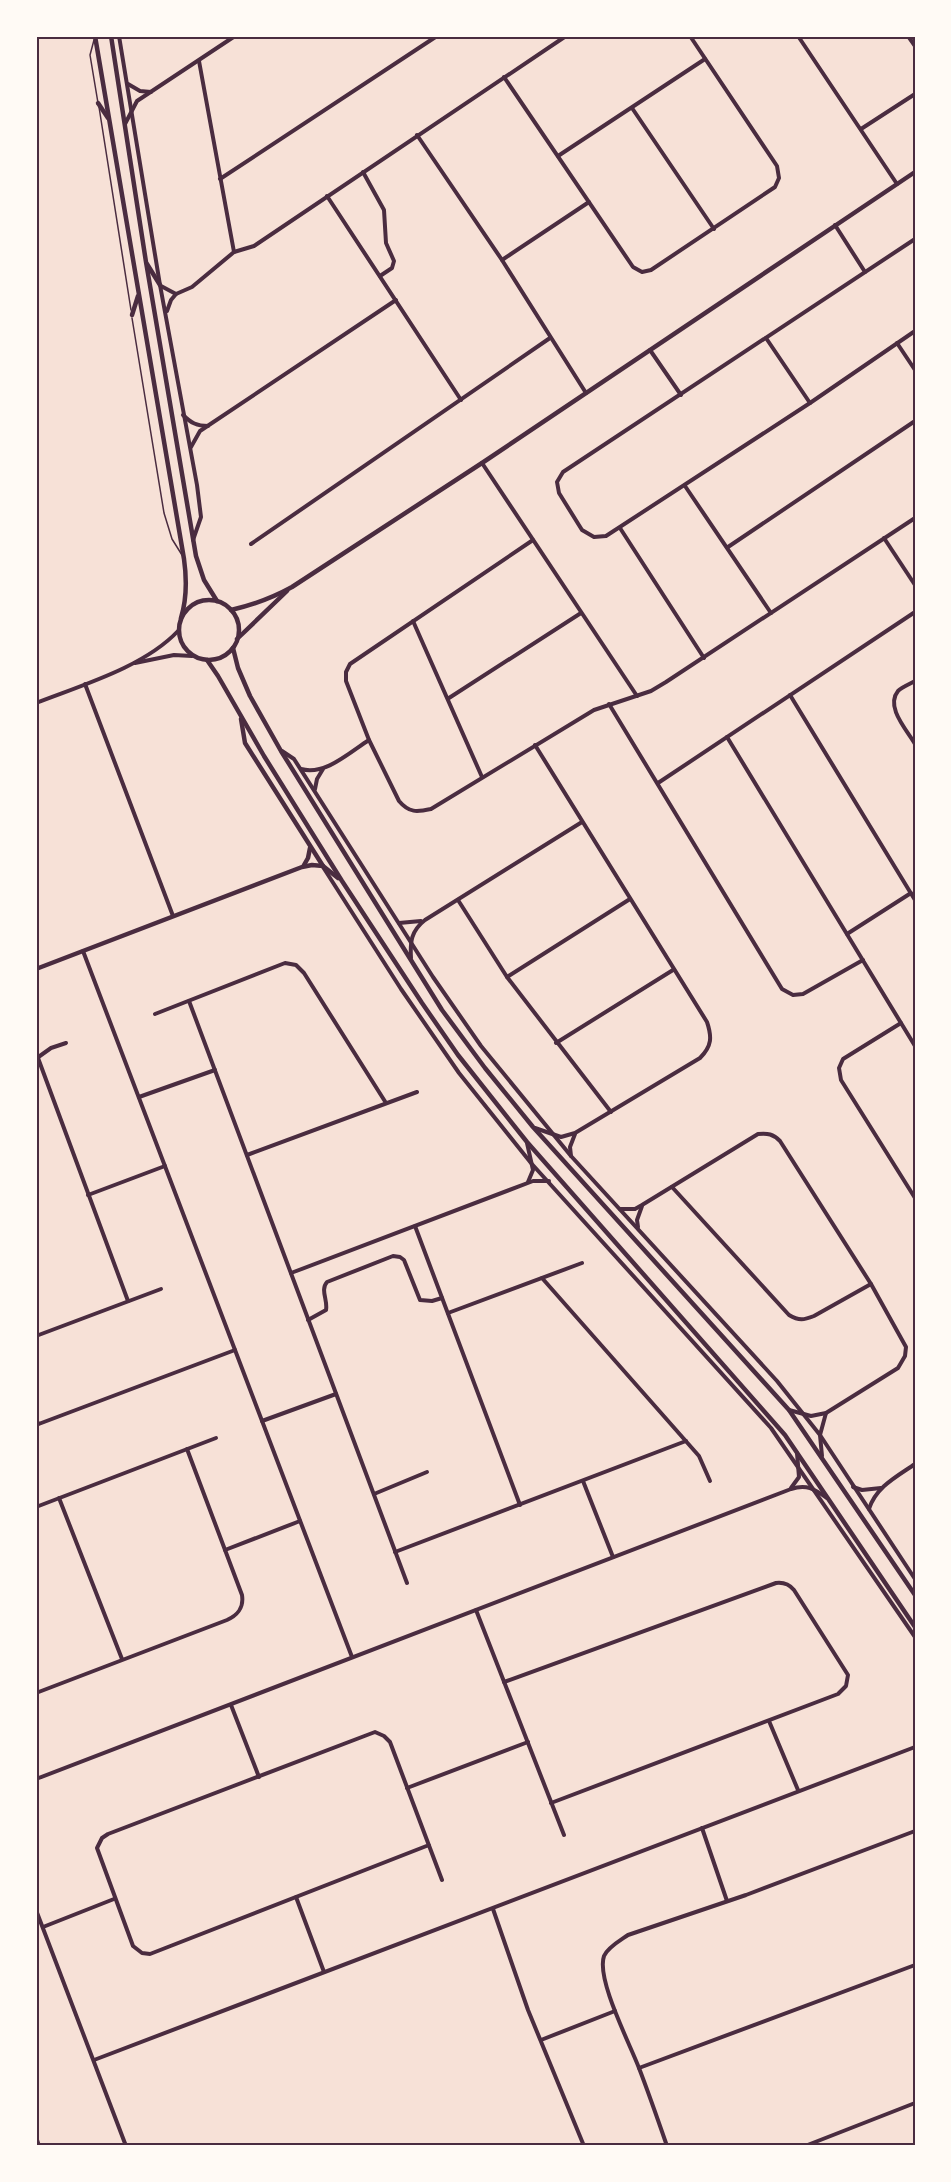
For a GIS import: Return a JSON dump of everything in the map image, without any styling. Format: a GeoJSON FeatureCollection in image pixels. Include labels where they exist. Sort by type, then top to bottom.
{"type":"FeatureCollection","features":[{"type":"Feature","properties":{"kind":"street"},"geometry":{"type":"LineString","coordinates":[[36,703],[129,665],[168,642],[178,631],[186,601],[187,578],[184,559],[95,36]]}},
{"type":"Feature","properties":{"kind":"street"},"geometry":{"type":"LineString","coordinates":[[111,36],[146,262],[196,556],[204,580],[217,601],[231,610],[238,624],[237,639],[233,648],[221,658],[207,660],[174,655],[129,665]]}},
{"type":"Feature","properties":{"kind":"street"},"geometry":{"type":"LineString","coordinates":[[120,36],[160,285],[201,517],[193,540]]}},
{"type":"Feature","properties":{"kind":"street"},"geometry":{"type":"LineString","coordinates":[[125,125],[137,101],[235,36]]}},
{"type":"Feature","properties":{"kind":"street"},"geometry":{"type":"LineString","coordinates":[[220,179],[437,36]]}},
{"type":"Feature","properties":{"kind":"street"},"geometry":{"type":"LineString","coordinates":[[553,36],[556,43]]}},
{"type":"Feature","properties":{"kind":"street"},"geometry":{"type":"LineString","coordinates":[[167,315],[168,307],[176,294],[192,287],[234,252],[254,246],[566,36]]}},
{"type":"Feature","properties":{"kind":"street"},"geometry":{"type":"LineString","coordinates":[[504,77],[633,267],[642,272],[651,270],[714,229],[775,187],[779,178],[777,166],[690,36]]}},
{"type":"Feature","properties":{"kind":"street"},"geometry":{"type":"LineString","coordinates":[[798,36],[897,184]]}},
{"type":"Feature","properties":{"kind":"street"},"geometry":{"type":"LineString","coordinates":[[908,36],[915,46]]}},
{"type":"Feature","properties":{"kind":"street"},"geometry":{"type":"LineString","coordinates":[[558,156],[705,59]]}},
{"type":"Feature","properties":{"kind":"street"},"geometry":{"type":"LineString","coordinates":[[199,61],[234,252]]}},
{"type":"Feature","properties":{"kind":"street"},"geometry":{"type":"LineString","coordinates":[[128,84],[140,91],[155,91]]}},
{"type":"Feature","properties":{"kind":"street"},"geometry":{"type":"LineString","coordinates":[[861,129],[915,93]]}},
{"type":"Feature","properties":{"kind":"street"},"geometry":{"type":"LineString","coordinates":[[98,103],[110,121]]}},
{"type":"Feature","properties":{"kind":"street"},"geometry":{"type":"LineString","coordinates":[[632,108],[714,229]]}},
{"type":"Feature","properties":{"kind":"street"},"geometry":{"type":"LineString","coordinates":[[417,135],[502,260],[586,393]]}},
{"type":"Feature","properties":{"kind":"street"},"geometry":{"type":"LineString","coordinates":[[363,172],[384,210],[386,243],[394,261],[392,268],[380,276]]}},
{"type":"Feature","properties":{"kind":"street"},"geometry":{"type":"LineString","coordinates":[[231,610],[252,605],[292,587],[482,463],[915,172]]}},
{"type":"Feature","properties":{"kind":"street"},"geometry":{"type":"LineString","coordinates":[[327,196],[461,400]]}},
{"type":"Feature","properties":{"kind":"street"},"geometry":{"type":"LineString","coordinates":[[502,260],[589,202]]}},
{"type":"Feature","properties":{"kind":"street"},"geometry":{"type":"LineString","coordinates":[[835,225],[865,272]]}},
{"type":"Feature","properties":{"kind":"street"},"geometry":{"type":"LineString","coordinates":[[915,239],[563,472],[557,482],[559,493],[582,530],[594,537],[606,536],[685,486],[915,331]]}},
{"type":"Feature","properties":{"kind":"street"},"geometry":{"type":"LineString","coordinates":[[146,262],[160,285],[176,294]]}},
{"type":"Feature","properties":{"kind":"street"},"geometry":{"type":"LineString","coordinates":[[132,315],[139,293]]}},
{"type":"Feature","properties":{"kind":"street"},"geometry":{"type":"LineString","coordinates":[[190,448],[200,431],[396,300]]}},
{"type":"Feature","properties":{"kind":"street"},"geometry":{"type":"LineString","coordinates":[[251,544],[550,338]]}},
{"type":"Feature","properties":{"kind":"street"},"geometry":{"type":"LineString","coordinates":[[766,338],[810,403]]}},
{"type":"Feature","properties":{"kind":"street"},"geometry":{"type":"LineString","coordinates":[[897,343],[915,370]]}},
{"type":"Feature","properties":{"kind":"street"},"geometry":{"type":"LineString","coordinates":[[650,350],[681,395]]}},
{"type":"Feature","properties":{"kind":"street"},"geometry":{"type":"LineString","coordinates":[[183,414],[189,422],[198,426],[208,426]]}},
{"type":"Feature","properties":{"kind":"street"},"geometry":{"type":"LineString","coordinates":[[728,547],[915,421]]}},
{"type":"Feature","properties":{"kind":"street"},"geometry":{"type":"LineString","coordinates":[[482,463],[636,696]]}},
{"type":"Feature","properties":{"kind":"street"},"geometry":{"type":"LineString","coordinates":[[685,486],[771,613]]}},
{"type":"Feature","properties":{"kind":"street"},"geometry":{"type":"LineString","coordinates":[[533,540],[351,664],[346,672],[346,681],[369,740],[399,801],[412,812],[431,808],[594,710],[659,686],[915,518]]}},
{"type":"Feature","properties":{"kind":"street"},"geometry":{"type":"LineString","coordinates":[[620,528],[704,658]]}},
{"type":"Feature","properties":{"kind":"street"},"geometry":{"type":"LineString","coordinates":[[884,538],[915,585]]}},
{"type":"Feature","properties":{"kind":"street"},"geometry":{"type":"LineString","coordinates":[[237,639],[292,587]]}},
{"type":"Feature","properties":{"kind":"street"},"geometry":{"type":"LineString","coordinates":[[181,618],[192,605],[200,601],[217,601]]}},
{"type":"Feature","properties":{"kind":"street"},"geometry":{"type":"LineString","coordinates":[[658,783],[915,612]]}},
{"type":"Feature","properties":{"kind":"street"},"geometry":{"type":"LineString","coordinates":[[449,698],[581,613]]}},
{"type":"Feature","properties":{"kind":"street"},"geometry":{"type":"LineString","coordinates":[[413,621],[482,777]]}},
{"type":"Feature","properties":{"kind":"street"},"geometry":{"type":"LineString","coordinates":[[178,631],[185,649],[192,656]]}},
{"type":"Feature","properties":{"kind":"street"},"geometry":{"type":"LineString","coordinates":[[233,648],[238,668],[250,696],[281,751],[454,1026],[533,1127],[789,1410],[915,1595]]}},
{"type":"Feature","properties":{"kind":"street"},"geometry":{"type":"LineString","coordinates":[[207,660],[342,881],[483,1089],[797,1451],[915,1627]]}},
{"type":"Feature","properties":{"kind":"street"},"geometry":{"type":"LineString","coordinates":[[915,681],[899,690],[893,701],[895,710],[915,744]]}},
{"type":"Feature","properties":{"kind":"street"},"geometry":{"type":"LineString","coordinates":[[85,684],[173,916]]}},
{"type":"Feature","properties":{"kind":"street"},"geometry":{"type":"LineString","coordinates":[[790,695],[915,900]]}},
{"type":"Feature","properties":{"kind":"street"},"geometry":{"type":"LineString","coordinates":[[609,704],[782,988],[793,995],[803,994],[863,960]]}},
{"type":"Feature","properties":{"kind":"street"},"geometry":{"type":"LineString","coordinates":[[241,717],[241,729],[245,743],[310,848],[433,1036],[466,1082],[531,1163],[771,1428],[915,1637]]}},
{"type":"Feature","properties":{"kind":"street"},"geometry":{"type":"LineString","coordinates":[[727,737],[915,1046]]}},
{"type":"Feature","properties":{"kind":"street"},"geometry":{"type":"LineString","coordinates":[[301,769],[312,771],[324,768],[369,740]]}},
{"type":"Feature","properties":{"kind":"street"},"geometry":{"type":"LineString","coordinates":[[533,1127],[553,1135],[568,1136],[575,1133],[700,1058],[707,1051],[711,1042],[711,1032],[707,1022],[535,746]]}},
{"type":"Feature","properties":{"kind":"street"},"geometry":{"type":"LineString","coordinates":[[281,751],[294,759],[301,769],[433,977],[481,1046],[571,1156],[777,1381],[819,1435],[915,1579]]}},
{"type":"Feature","properties":{"kind":"street"},"geometry":{"type":"LineString","coordinates":[[315,790],[317,778],[324,768]]}},
{"type":"Feature","properties":{"kind":"street"},"geometry":{"type":"LineString","coordinates":[[411,959],[410,941],[418,926],[425,920],[582,822]]}},
{"type":"Feature","properties":{"kind":"street"},"geometry":{"type":"LineString","coordinates":[[302,867],[308,858],[310,848]]}},
{"type":"Feature","properties":{"kind":"street"},"geometry":{"type":"LineString","coordinates":[[36,969],[302,867],[323,866],[342,881]]}},
{"type":"Feature","properties":{"kind":"street"},"geometry":{"type":"LineString","coordinates":[[847,934],[911,894]]}},
{"type":"Feature","properties":{"kind":"street"},"geometry":{"type":"LineString","coordinates":[[507,977],[630,899]]}},
{"type":"Feature","properties":{"kind":"street"},"geometry":{"type":"LineString","coordinates":[[458,900],[507,977],[611,1112]]}},
{"type":"Feature","properties":{"kind":"street"},"geometry":{"type":"LineString","coordinates":[[399,923],[425,920]]}},
{"type":"Feature","properties":{"kind":"street"},"geometry":{"type":"LineString","coordinates":[[83,951],[352,1657]]}},
{"type":"Feature","properties":{"kind":"street"},"geometry":{"type":"LineString","coordinates":[[155,1014],[285,963],[296,965],[304,973],[386,1103]]}},
{"type":"Feature","properties":{"kind":"street"},"geometry":{"type":"LineString","coordinates":[[556,1043],[673,970]]}},
{"type":"Feature","properties":{"kind":"street"},"geometry":{"type":"LineString","coordinates":[[189,1001],[407,1583]]}},
{"type":"Feature","properties":{"kind":"street"},"geometry":{"type":"LineString","coordinates":[[901,1023],[843,1059],[839,1068],[841,1080],[915,1198]]}},
{"type":"Feature","properties":{"kind":"street"},"geometry":{"type":"LineString","coordinates":[[66,1043],[51,1048],[37,1058],[128,1301]]}},
{"type":"Feature","properties":{"kind":"street"},"geometry":{"type":"LineString","coordinates":[[139,1097],[215,1070]]}},
{"type":"Feature","properties":{"kind":"street"},"geometry":{"type":"LineString","coordinates":[[246,1155],[417,1092]]}},
{"type":"Feature","properties":{"kind":"street"},"geometry":{"type":"LineString","coordinates":[[571,1156],[570,1147],[575,1133]]}},
{"type":"Feature","properties":{"kind":"street"},"geometry":{"type":"LineString","coordinates":[[620,1209],[628,1210],[642,1205],[749,1138],[766,1133],[774,1135],[780,1141],[871,1284],[906,1347],[905,1356],[898,1368],[826,1413],[804,1415],[789,1410]]}},
{"type":"Feature","properties":{"kind":"street"},"geometry":{"type":"LineString","coordinates":[[525,1184],[531,1178],[533,1170],[527,1142]]}},
{"type":"Feature","properties":{"kind":"street"},"geometry":{"type":"LineString","coordinates":[[88,1195],[165,1166]]}},
{"type":"Feature","properties":{"kind":"street"},"geometry":{"type":"LineString","coordinates":[[291,1273],[525,1184],[541,1180],[549,1181]]}},
{"type":"Feature","properties":{"kind":"street"},"geometry":{"type":"LineString","coordinates":[[672,1187],[789,1315],[795,1318],[806,1320],[871,1284]]}},
{"type":"Feature","properties":{"kind":"street"},"geometry":{"type":"LineString","coordinates":[[638,1228],[637,1220],[642,1205]]}},
{"type":"Feature","properties":{"kind":"street"},"geometry":{"type":"LineString","coordinates":[[415,1226],[520,1505]]}},
{"type":"Feature","properties":{"kind":"street"},"geometry":{"type":"LineString","coordinates":[[308,1320],[326,1310],[324,1290],[327,1282],[393,1257],[400,1257],[404,1260],[420,1300],[424,1302],[442,1298]]}},
{"type":"Feature","properties":{"kind":"street"},"geometry":{"type":"LineString","coordinates":[[447,1313],[582,1263]]}},
{"type":"Feature","properties":{"kind":"street"},"geometry":{"type":"LineString","coordinates":[[542,1278],[699,1456],[711,1481]]}},
{"type":"Feature","properties":{"kind":"street"},"geometry":{"type":"LineString","coordinates":[[36,1336],[161,1289]]}},
{"type":"Feature","properties":{"kind":"street"},"geometry":{"type":"LineString","coordinates":[[36,1418],[37,1424],[235,1350]]}},
{"type":"Feature","properties":{"kind":"street"},"geometry":{"type":"LineString","coordinates":[[262,1421],[336,1394]]}},
{"type":"Feature","properties":{"kind":"street"},"geometry":{"type":"LineString","coordinates":[[822,1456],[819,1435],[826,1413]]}},
{"type":"Feature","properties":{"kind":"street"},"geometry":{"type":"LineString","coordinates":[[36,1507],[216,1438]]}},
{"type":"Feature","properties":{"kind":"street"},"geometry":{"type":"LineString","coordinates":[[396,1552],[686,1441]]}},
{"type":"Feature","properties":{"kind":"street"},"geometry":{"type":"LineString","coordinates":[[36,1693],[227,1620],[237,1614],[242,1605],[242,1595],[187,1449]]}},
{"type":"Feature","properties":{"kind":"street"},"geometry":{"type":"LineString","coordinates":[[791,1489],[799,1477],[797,1451]]}},
{"type":"Feature","properties":{"kind":"street"},"geometry":{"type":"LineString","coordinates":[[868,1510],[881,1487],[915,1464]]}},
{"type":"Feature","properties":{"kind":"street"},"geometry":{"type":"LineString","coordinates":[[374,1494],[427,1472]]}},
{"type":"Feature","properties":{"kind":"street"},"geometry":{"type":"LineString","coordinates":[[583,1480],[613,1557]]}},
{"type":"Feature","properties":{"kind":"street"},"geometry":{"type":"LineString","coordinates":[[36,1779],[799,1486],[812,1487],[830,1500]]}},
{"type":"Feature","properties":{"kind":"street"},"geometry":{"type":"LineString","coordinates":[[853,1487],[862,1490],[881,1487]]}},
{"type":"Feature","properties":{"kind":"street"},"geometry":{"type":"LineString","coordinates":[[59,1498],[122,1659]]}},
{"type":"Feature","properties":{"kind":"street"},"geometry":{"type":"LineString","coordinates":[[225,1550],[300,1521]]}},
{"type":"Feature","properties":{"kind":"street"},"geometry":{"type":"LineString","coordinates":[[504,1682],[782,1582],[787,1583],[794,1590],[844,1667],[848,1681],[843,1691],[838,1694],[551,1803]]}},
{"type":"Feature","properties":{"kind":"street"},"geometry":{"type":"LineString","coordinates":[[476,1610],[564,1835]]}},
{"type":"Feature","properties":{"kind":"street"},"geometry":{"type":"LineString","coordinates":[[231,1705],[259,1777]]}},
{"type":"Feature","properties":{"kind":"street"},"geometry":{"type":"LineString","coordinates":[[769,1721],[798,1790]]}},
{"type":"Feature","properties":{"kind":"street"},"geometry":{"type":"LineString","coordinates":[[429,1845],[150,1954],[142,1953],[133,1946],[97,1848],[102,1838],[375,1732],[390,1742],[407,1788],[429,1845],[442,1880]]}},
{"type":"Feature","properties":{"kind":"street"},"geometry":{"type":"LineString","coordinates":[[407,1788],[528,1742]]}},
{"type":"Feature","properties":{"kind":"street"},"geometry":{"type":"LineString","coordinates":[[94,2060],[915,1747]]}},
{"type":"Feature","properties":{"kind":"street"},"geometry":{"type":"LineString","coordinates":[[702,1828],[727,1901]]}},
{"type":"Feature","properties":{"kind":"street"},"geometry":{"type":"LineString","coordinates":[[667,2146],[639,2068],[615,2011],[603,1968],[604,1954],[628,1935],[915,1831]]}},
{"type":"Feature","properties":{"kind":"street"},"geometry":{"type":"LineString","coordinates":[[297,1897],[324,1972]]}},
{"type":"Feature","properties":{"kind":"street"},"geometry":{"type":"LineString","coordinates":[[43,1927],[114,1899]]}},
{"type":"Feature","properties":{"kind":"street"},"geometry":{"type":"LineString","coordinates":[[493,1909],[541,2040],[584,2146]]}},
{"type":"Feature","properties":{"kind":"street"},"geometry":{"type":"LineString","coordinates":[[36,1910],[126,2146]]}},
{"type":"Feature","properties":{"kind":"street"},"geometry":{"type":"LineString","coordinates":[[639,2068],[915,1965]]}},
{"type":"Feature","properties":{"kind":"street"},"geometry":{"type":"LineString","coordinates":[[541,2040],[615,2011]]}},
{"type":"Feature","properties":{"kind":"street"},"geometry":{"type":"LineString","coordinates":[[805,2146],[915,2103]]}},
{"type":"Feature","properties":{"kind":"lane"},"geometry":{"type":"LineString","coordinates":[[95,36],[90,55],[164,513],[172,539],[184,559]]}}]}
